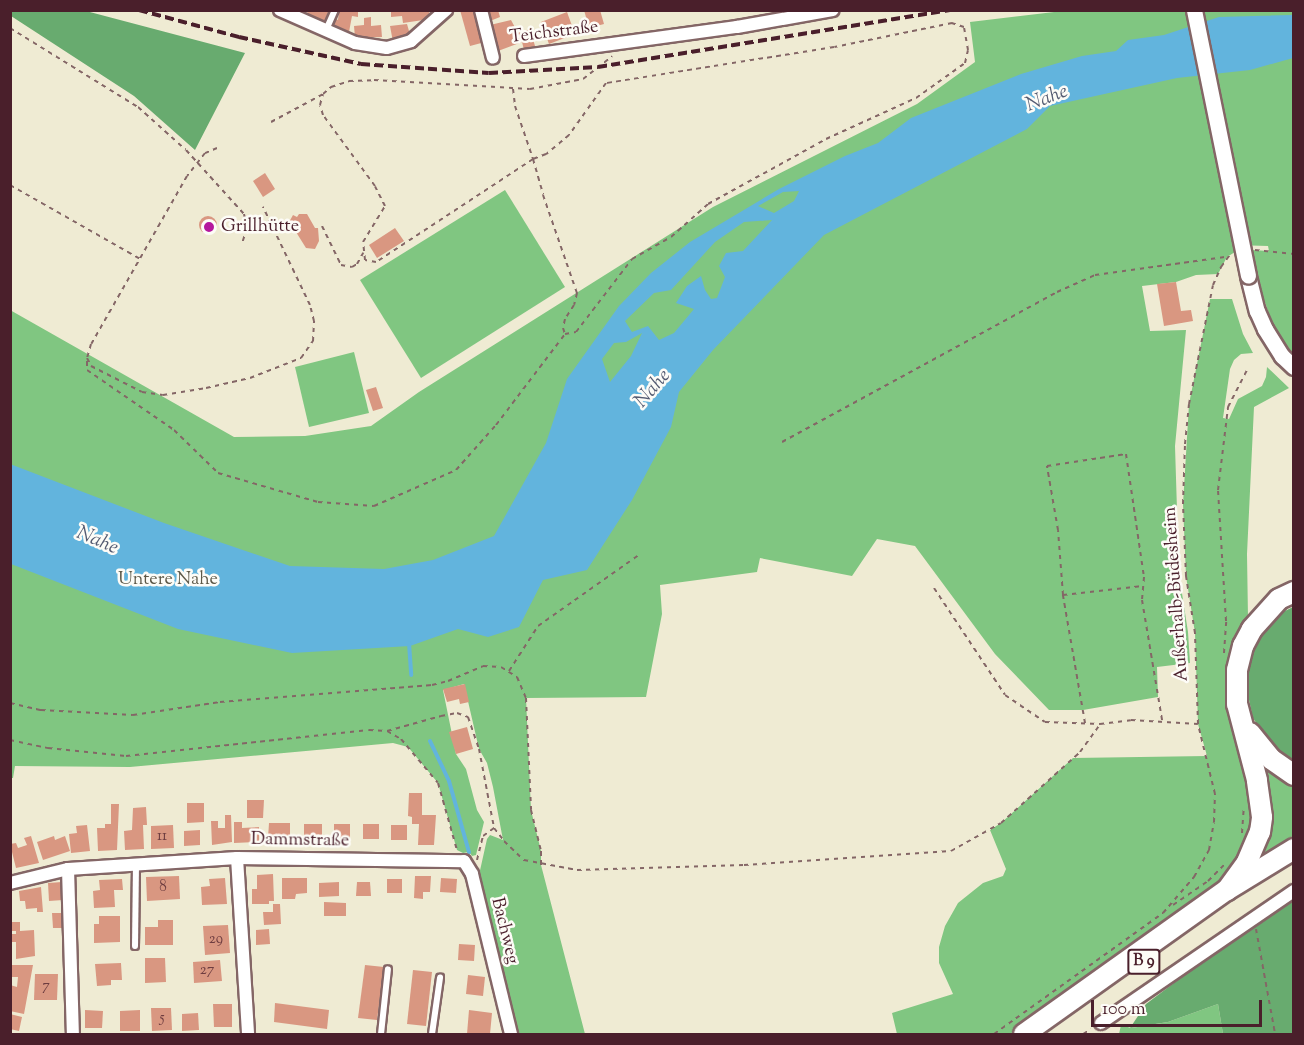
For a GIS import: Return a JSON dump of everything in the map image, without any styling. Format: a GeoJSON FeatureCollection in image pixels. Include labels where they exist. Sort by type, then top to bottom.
{"type":"FeatureCollection","features":[{"type":"Feature","properties":{"kind":"highway"},"geometry":{"type":"LineString","coordinates":[[1227,890],[1247,862],[1260,832],[1262,817],[1259,789],[1236,691],[1243,646],[1264,613],[1280,599],[1293,592]]}},
{"type":"Feature","properties":{"kind":"highway"},"geometry":{"type":"LineString","coordinates":[[1242,720],[1271,759],[1293,775]]}},
{"type":"Feature","properties":{"kind":"highway","name":"B 9"},"geometry":{"type":"LineString","coordinates":[[1024,1035],[1227,890],[1293,852]]}},
{"type":"Feature","properties":{"kind":"highway","name":"B 9"},"geometry":{"type":"LineString","coordinates":[[1044,1035],[1293,852]]}},
{"type":"Feature","properties":{"kind":"street"},"geometry":{"type":"LineString","coordinates":[[286,12],[364,45],[400,46],[411,41],[446,10]]}},
{"type":"Feature","properties":{"kind":"street"},"geometry":{"type":"LineString","coordinates":[[480,10],[494,58]]}},
{"type":"Feature","properties":{"kind":"street","name":"Teichstraße"},"geometry":{"type":"LineString","coordinates":[[524,56],[625,43],[833,10]]}},
{"type":"Feature","properties":{"kind":"street"},"geometry":{"type":"LineString","coordinates":[[1194,10],[1257,311],[1264,329],[1282,356],[1293,367]]}},
{"type":"Feature","properties":{"kind":"street"},"geometry":{"type":"LineString","coordinates":[[237,858],[248,1035]]}},
{"type":"Feature","properties":{"kind":"street","name":"Dammstraße"},"geometry":{"type":"LineString","coordinates":[[10,883],[68,869],[237,858],[464,861]]}},
{"type":"Feature","properties":{"kind":"street","name":"Bachweg"},"geometry":{"type":"LineString","coordinates":[[464,861],[472,874],[511,1035]]}},
{"type":"Feature","properties":{"kind":"street"},"geometry":{"type":"LineString","coordinates":[[68,869],[73,1035]]}},
{"type":"Feature","properties":{"kind":"street"},"geometry":{"type":"LineString","coordinates":[[1101,1023],[1293,891]]}},
{"type":"Feature","properties":{"kind":"street","name":"Bachweg"},"geometry":{"type":"LineString","coordinates":[[502,1035],[505,1012]]}},
{"type":"Feature","properties":{"kind":"lane"},"geometry":{"type":"LineString","coordinates":[[326,30],[335,10]]}},
{"type":"Feature","properties":{"kind":"lane"},"geometry":{"type":"LineString","coordinates":[[135,946],[136,865]]}},
{"type":"Feature","properties":{"kind":"lane"},"geometry":{"type":"LineString","coordinates":[[381,1035],[388,969]]}},
{"type":"Feature","properties":{"kind":"lane"},"geometry":{"type":"LineString","coordinates":[[432,1035],[440,978]]}},
{"type":"Feature","properties":{"kind":"path"},"geometry":{"type":"LineString","coordinates":[[217,148],[205,153],[197,162],[140,259],[91,344],[87,358],[87,370],[174,430],[218,473],[318,502],[374,506],[456,470],[496,425],[565,334],[576,332],[632,259],[671,237],[708,204],[826,139],[916,98],[965,63],[968,50],[964,27],[952,23],[834,47],[606,83],[569,135],[546,154],[533,159],[376,262],[365,260],[363,242],[385,211],[384,202],[323,115],[320,105],[322,94]]}},
{"type":"Feature","properties":{"kind":"path"},"geometry":{"type":"LineString","coordinates":[[10,28],[138,107],[197,162],[244,213],[247,228],[242,243]]}},
{"type":"Feature","properties":{"kind":"path"},"geometry":{"type":"LineString","coordinates":[[271,122],[331,87],[349,81],[374,80],[513,89],[582,79],[625,43]]}},
{"type":"Feature","properties":{"kind":"path"},"geometry":{"type":"LineString","coordinates":[[513,89],[515,106],[577,293],[574,305],[565,319],[563,328],[565,334]]}},
{"type":"Feature","properties":{"kind":"path"},"geometry":{"type":"LineString","coordinates":[[10,185],[140,259]]}},
{"type":"Feature","properties":{"kind":"path"},"geometry":{"type":"LineString","coordinates":[[87,358],[91,366],[105,375],[142,392],[162,395],[250,378],[301,358],[313,341],[314,321],[310,305],[263,207]]}},
{"type":"Feature","properties":{"kind":"path"},"geometry":{"type":"LineString","coordinates":[[322,226],[341,265],[352,267],[357,264],[363,253]]}},
{"type":"Feature","properties":{"kind":"path"},"geometry":{"type":"LineString","coordinates":[[1252,250],[1293,254]]}},
{"type":"Feature","properties":{"kind":"path","name":"Außerhalb-Büdesheim"},"geometry":{"type":"LineString","coordinates":[[1170,906],[1194,877],[1209,850],[1214,822],[1215,794],[1198,724],[1195,633],[1186,576],[1183,504],[1185,444],[1189,404],[1213,285],[1227,257],[1233,253]]}},
{"type":"Feature","properties":{"kind":"path"},"geometry":{"type":"LineString","coordinates":[[782,442],[1047,297],[1095,275],[1227,257]]}},
{"type":"Feature","properties":{"kind":"path"},"geometry":{"type":"LineString","coordinates":[[1224,663],[1226,621],[1218,490],[1228,407],[1247,370]]}},
{"type":"Feature","properties":{"kind":"path"},"geometry":{"type":"LineString","coordinates":[[1085,723],[1063,595],[1058,530],[1047,466],[1126,454],[1143,568],[1142,586],[1162,720]]}},
{"type":"Feature","properties":{"kind":"path"},"geometry":{"type":"LineString","coordinates":[[509,670],[538,626],[640,554]]}},
{"type":"Feature","properties":{"kind":"path"},"geometry":{"type":"LineString","coordinates":[[1063,595],[1142,586]]}},
{"type":"Feature","properties":{"kind":"path"},"geometry":{"type":"LineString","coordinates":[[934,588],[1005,695],[1045,722],[1100,724],[1131,720],[1162,720],[1198,724]]}},
{"type":"Feature","properties":{"kind":"path"},"geometry":{"type":"LineString","coordinates":[[10,703],[41,710],[133,715],[220,702],[432,685],[448,681],[483,666],[501,667],[509,670],[522,685],[526,698],[531,810],[541,851],[541,865]]}},
{"type":"Feature","properties":{"kind":"path"},"geometry":{"type":"LineString","coordinates":[[10,740],[126,756],[369,730],[387,731],[457,713],[468,717],[473,726],[495,828],[504,841],[524,860],[577,870],[744,865],[951,851],[1010,815],[1080,752],[1100,724]]}},
{"type":"Feature","properties":{"kind":"path"},"geometry":{"type":"LineString","coordinates":[[387,731],[401,739],[438,783],[457,850],[464,861],[476,862],[483,836],[495,828]]}},
{"type":"Feature","properties":{"kind":"path"},"geometry":{"type":"LineString","coordinates":[[1238,841],[1242,833],[1245,796]]}},
{"type":"Feature","properties":{"kind":"path"},"geometry":{"type":"LineString","coordinates":[[994,1035],[1170,906],[1209,881],[1231,858]]}},
{"type":"Feature","properties":{"kind":"path"},"geometry":{"type":"LineString","coordinates":[[1254,917],[1275,1035]]}},
{"type":"Feature","properties":{"kind":"green space","name":"Untere Nahe"},"geometry":{"type":"Polygon","coordinates":[[[1071,10],[1293,11],[1293,354],[1283,342],[1271,320],[1260,288],[1252,250],[1269,251],[1268,246],[1234,245],[1235,252],[1227,257],[1218,274],[1196,275],[1176,282],[1142,286],[1150,331],[1186,330],[1175,446],[1179,574],[1188,632],[1190,663],[1157,667],[1158,697],[1083,710],[1049,710],[995,654],[915,546],[877,539],[852,576],[760,558],[757,572],[660,585],[662,614],[646,697],[526,698],[531,810],[541,851],[541,865],[585,1034],[511,1034],[512,1014],[480,889],[479,875],[487,839],[490,835],[503,840],[487,763],[479,749],[464,684],[443,690],[456,754],[466,769],[477,810],[484,822],[476,855],[472,856],[469,852],[463,853],[457,850],[438,783],[408,747],[393,743],[130,767],[15,766],[13,778],[11,778],[10,310],[234,437],[305,436],[371,426],[419,392],[713,207],[917,104],[975,62],[970,22],[1071,10]]]}},
{"type":"Feature","properties":{"kind":"green space"},"geometry":{"type":"Polygon","coordinates":[[[10,11],[86,11],[245,53],[195,150],[134,96],[11,16],[10,11]]]}},
{"type":"Feature","properties":{"kind":"green space"},"geometry":{"type":"Polygon","coordinates":[[[505,190],[565,287],[421,378],[360,280],[505,190]]]}},
{"type":"Feature","properties":{"kind":"green space"},"geometry":{"type":"Polygon","coordinates":[[[1210,299],[1232,299],[1243,334],[1253,353],[1241,354],[1234,360],[1230,369],[1223,418],[1229,419],[1238,399],[1262,386],[1267,367],[1289,388],[1254,407],[1247,554],[1248,618],[1237,640],[1256,804],[1250,844],[1227,877],[1211,892],[1010,1034],[897,1034],[892,1013],[953,994],[939,963],[939,947],[945,926],[958,903],[983,883],[1003,876],[1006,869],[990,830],[1001,823],[1073,758],[1207,756],[1198,724],[1195,633],[1186,576],[1183,504],[1189,404],[1210,299]]]}},
{"type":"Feature","properties":{"kind":"green space"},"geometry":{"type":"Polygon","coordinates":[[[354,352],[369,413],[309,427],[295,367],[354,352]]]}},
{"type":"Feature","properties":{"kind":"green space"},"geometry":{"type":"Polygon","coordinates":[[[1293,607],[1293,761],[1268,742],[1253,718],[1247,691],[1249,661],[1262,633],[1283,612],[1293,607]]]}},
{"type":"Feature","properties":{"kind":"green space"},"geometry":{"type":"Polygon","coordinates":[[[1260,757],[1293,781],[1294,835],[1257,861],[1260,757]]]}},
{"type":"Feature","properties":{"kind":"green space"},"geometry":{"type":"Polygon","coordinates":[[[1293,901],[1293,1034],[1223,1034],[1218,1004],[1168,1022],[1130,1028],[1146,1004],[1222,947],[1293,901]]]}},
{"type":"Feature","properties":{"kind":"green space"},"geometry":{"type":"Polygon","coordinates":[[[1218,1004],[1223,1034],[1119,1034],[1121,1025],[1131,1028],[1168,1022],[1218,1004]]]}},
{"type":"Feature","properties":{"kind":"water","name":"Nahe"},"geometry":{"type":"Polygon","coordinates":[[[1293,15],[1293,58],[1250,70],[1177,78],[1050,106],[1027,129],[824,235],[713,350],[679,392],[671,427],[632,500],[587,570],[543,580],[519,627],[488,637],[458,629],[410,646],[292,653],[178,629],[11,564],[10,464],[164,523],[290,566],[384,569],[433,560],[494,536],[546,443],[567,379],[619,306],[651,273],[690,242],[779,189],[845,156],[878,143],[911,118],[1021,74],[1082,56],[1116,51],[1128,40],[1164,35],[1219,17],[1293,15]],[[799,191],[783,192],[758,206],[774,213],[794,201],[799,191]],[[772,220],[744,222],[715,242],[671,290],[654,293],[625,321],[632,332],[648,326],[659,340],[674,333],[694,309],[676,303],[687,286],[701,276],[705,290],[711,299],[717,298],[725,277],[719,266],[726,253],[743,251],[772,220]],[[642,333],[626,342],[614,343],[602,359],[610,382],[631,356],[642,333]]]}},
{"type":"Feature","properties":{"kind":"building"},"geometry":{"type":"Polygon","coordinates":[[[309,10],[329,10],[324,23],[306,15],[309,10]]]}},
{"type":"Feature","properties":{"kind":"building"},"geometry":{"type":"Polygon","coordinates":[[[339,10],[358,10],[358,17],[352,16],[349,32],[332,27],[335,18],[338,20],[339,10]]]}},
{"type":"Feature","properties":{"kind":"building"},"geometry":{"type":"Polygon","coordinates":[[[391,10],[429,10],[430,19],[403,23],[402,16],[391,17],[391,10]]]}},
{"type":"Feature","properties":{"kind":"building"},"geometry":{"type":"Polygon","coordinates":[[[460,10],[477,10],[485,42],[470,46],[460,10]]]}},
{"type":"Feature","properties":{"kind":"building"},"geometry":{"type":"Polygon","coordinates":[[[486,10],[498,10],[500,17],[490,21],[486,10]]]}},
{"type":"Feature","properties":{"kind":"building"},"geometry":{"type":"Polygon","coordinates":[[[584,10],[600,10],[604,24],[589,28],[584,10]]]}},
{"type":"Feature","properties":{"kind":"building"},"geometry":{"type":"Polygon","coordinates":[[[567,12],[575,34],[549,44],[541,22],[567,12]]]}},
{"type":"Feature","properties":{"kind":"building"},"geometry":{"type":"Polygon","coordinates":[[[371,17],[371,26],[381,25],[382,37],[355,38],[354,26],[364,25],[364,18],[371,17]]]}},
{"type":"Feature","properties":{"kind":"building"},"geometry":{"type":"Polygon","coordinates":[[[511,20],[518,33],[530,29],[535,46],[524,50],[522,42],[498,51],[490,25],[511,20]]]}},
{"type":"Feature","properties":{"kind":"building"},"geometry":{"type":"Polygon","coordinates":[[[407,24],[411,38],[393,42],[390,26],[407,24]]]}},
{"type":"Feature","properties":{"kind":"building"},"geometry":{"type":"Polygon","coordinates":[[[265,173],[275,189],[263,197],[253,181],[265,173]]]}},
{"type":"Feature","properties":{"kind":"building"},"geometry":{"type":"Polygon","coordinates":[[[299,214],[307,214],[315,228],[318,228],[319,241],[315,249],[306,248],[288,224],[293,215],[297,217],[299,214]]]}},
{"type":"Feature","properties":{"kind":"building","name":"Grillhütte"},"geometry":{"type":"Polygon","coordinates":[[[208,216],[216,221],[217,225],[212,233],[208,234],[200,229],[199,225],[204,217],[208,216]]]}},
{"type":"Feature","properties":{"kind":"building"},"geometry":{"type":"Polygon","coordinates":[[[395,228],[404,241],[377,258],[369,245],[395,228]]]}},
{"type":"Feature","properties":{"kind":"building"},"geometry":{"type":"Polygon","coordinates":[[[1176,282],[1181,311],[1191,310],[1193,321],[1164,326],[1157,284],[1176,282]]]}},
{"type":"Feature","properties":{"kind":"building"},"geometry":{"type":"Polygon","coordinates":[[[376,387],[383,408],[373,411],[366,390],[376,387]]]}},
{"type":"Feature","properties":{"kind":"building"},"geometry":{"type":"Polygon","coordinates":[[[465,684],[469,702],[460,704],[459,699],[447,702],[443,689],[465,684]]]}},
{"type":"Feature","properties":{"kind":"building"},"geometry":{"type":"Polygon","coordinates":[[[467,727],[473,749],[456,754],[449,732],[467,727]]]}},
{"type":"Feature","properties":{"kind":"building"},"geometry":{"type":"Polygon","coordinates":[[[409,793],[422,793],[422,815],[436,815],[434,845],[418,845],[419,824],[412,824],[412,817],[408,816],[409,793]]]}},
{"type":"Feature","properties":{"kind":"building"},"geometry":{"type":"Polygon","coordinates":[[[247,800],[264,800],[263,818],[247,818],[247,800]]]}},
{"type":"Feature","properties":{"kind":"building"},"geometry":{"type":"Polygon","coordinates":[[[187,803],[204,803],[204,822],[187,823],[187,803]]]}},
{"type":"Feature","properties":{"kind":"building"},"geometry":{"type":"Polygon","coordinates":[[[111,804],[119,804],[117,850],[98,851],[97,828],[105,828],[105,824],[111,824],[111,804]]]}},
{"type":"Feature","properties":{"kind":"building"},"geometry":{"type":"Polygon","coordinates":[[[146,807],[147,825],[143,825],[144,849],[125,850],[124,831],[132,830],[133,808],[146,807]]]}},
{"type":"Feature","properties":{"kind":"building"},"geometry":{"type":"Polygon","coordinates":[[[225,815],[231,815],[232,842],[212,845],[211,821],[218,821],[218,828],[225,828],[225,815]]]}},
{"type":"Feature","properties":{"kind":"building"},"geometry":{"type":"Polygon","coordinates":[[[234,822],[242,822],[242,828],[259,827],[259,842],[234,843],[234,822]]]}},
{"type":"Feature","properties":{"kind":"building"},"geometry":{"type":"Polygon","coordinates":[[[269,823],[290,823],[290,839],[268,838],[269,823]]]}},
{"type":"Feature","properties":{"kind":"building"},"geometry":{"type":"Polygon","coordinates":[[[304,824],[322,824],[322,841],[304,841],[304,824]]]}},
{"type":"Feature","properties":{"kind":"building"},"geometry":{"type":"Polygon","coordinates":[[[334,824],[350,824],[350,840],[334,840],[334,824]]]}},
{"type":"Feature","properties":{"kind":"building"},"geometry":{"type":"Polygon","coordinates":[[[363,824],[379,824],[379,839],[363,839],[363,824]]]}},
{"type":"Feature","properties":{"kind":"building"},"geometry":{"type":"Polygon","coordinates":[[[87,825],[90,851],[71,853],[69,834],[77,833],[76,826],[87,825]]]}},
{"type":"Feature","properties":{"kind":"building"},"geometry":{"type":"Polygon","coordinates":[[[173,825],[174,848],[151,849],[151,826],[173,825]]]}},
{"type":"Feature","properties":{"kind":"building"},"geometry":{"type":"Polygon","coordinates":[[[391,825],[407,825],[407,840],[391,840],[391,825]]]}},
{"type":"Feature","properties":{"kind":"building"},"geometry":{"type":"Polygon","coordinates":[[[200,830],[200,845],[184,846],[184,831],[200,830]]]}},
{"type":"Feature","properties":{"kind":"building"},"geometry":{"type":"Polygon","coordinates":[[[31,836],[39,863],[16,868],[10,844],[16,843],[18,848],[27,845],[24,838],[31,836]]]}},
{"type":"Feature","properties":{"kind":"building"},"geometry":{"type":"Polygon","coordinates":[[[54,836],[55,840],[65,836],[70,851],[43,860],[37,842],[54,836]]]}},
{"type":"Feature","properties":{"kind":"building"},"geometry":{"type":"Polygon","coordinates":[[[273,874],[274,901],[269,901],[269,904],[252,904],[252,889],[257,889],[257,875],[273,874]]]}},
{"type":"Feature","properties":{"kind":"building"},"geometry":{"type":"Polygon","coordinates":[[[179,876],[180,899],[147,901],[146,877],[179,876]]]}},
{"type":"Feature","properties":{"kind":"building"},"geometry":{"type":"Polygon","coordinates":[[[415,876],[431,876],[430,892],[423,892],[423,899],[414,898],[415,876]]]}},
{"type":"Feature","properties":{"kind":"building"},"geometry":{"type":"Polygon","coordinates":[[[225,878],[227,904],[202,905],[201,887],[210,886],[209,879],[225,878]]]}},
{"type":"Feature","properties":{"kind":"building"},"geometry":{"type":"Polygon","coordinates":[[[282,878],[307,878],[307,893],[296,894],[295,899],[282,899],[282,878]]]}},
{"type":"Feature","properties":{"kind":"building"},"geometry":{"type":"Polygon","coordinates":[[[441,878],[457,879],[456,893],[440,892],[441,878]]]}},
{"type":"Feature","properties":{"kind":"building"},"geometry":{"type":"Polygon","coordinates":[[[122,879],[123,890],[114,890],[115,907],[94,908],[93,891],[100,890],[99,880],[122,879]]]}},
{"type":"Feature","properties":{"kind":"building"},"geometry":{"type":"Polygon","coordinates":[[[387,879],[402,879],[402,893],[387,893],[387,879]]]}},
{"type":"Feature","properties":{"kind":"building"},"geometry":{"type":"Polygon","coordinates":[[[62,882],[63,900],[49,901],[48,883],[62,882]]]}},
{"type":"Feature","properties":{"kind":"building"},"geometry":{"type":"Polygon","coordinates":[[[339,882],[339,896],[319,897],[319,883],[339,882]]]}},
{"type":"Feature","properties":{"kind":"building"},"geometry":{"type":"Polygon","coordinates":[[[357,882],[370,882],[371,896],[356,896],[357,882]]]}},
{"type":"Feature","properties":{"kind":"building"},"geometry":{"type":"Polygon","coordinates":[[[41,887],[43,912],[37,912],[37,908],[26,909],[25,901],[20,901],[19,891],[41,887]]]}},
{"type":"Feature","properties":{"kind":"building"},"geometry":{"type":"Polygon","coordinates":[[[324,902],[346,903],[346,916],[324,916],[324,902]]]}},
{"type":"Feature","properties":{"kind":"building"},"geometry":{"type":"Polygon","coordinates":[[[273,904],[280,904],[281,924],[264,925],[263,912],[273,912],[273,904]]]}},
{"type":"Feature","properties":{"kind":"building"},"geometry":{"type":"Polygon","coordinates":[[[52,913],[62,913],[63,928],[53,928],[52,913]]]}},
{"type":"Feature","properties":{"kind":"building"},"geometry":{"type":"Polygon","coordinates":[[[99,916],[120,916],[120,942],[94,943],[94,924],[99,924],[99,916]]]}},
{"type":"Feature","properties":{"kind":"building"},"geometry":{"type":"Polygon","coordinates":[[[158,920],[173,920],[173,945],[145,945],[145,927],[158,927],[158,920]]]}},
{"type":"Feature","properties":{"kind":"building"},"geometry":{"type":"Polygon","coordinates":[[[10,922],[20,922],[20,931],[34,930],[35,956],[16,959],[16,942],[12,942],[12,934],[16,934],[16,931],[10,931],[10,922]]]}},
{"type":"Feature","properties":{"kind":"building"},"geometry":{"type":"Polygon","coordinates":[[[228,925],[230,953],[205,955],[203,926],[228,925]]]}},
{"type":"Feature","properties":{"kind":"building"},"geometry":{"type":"Polygon","coordinates":[[[269,929],[270,944],[256,945],[256,930],[269,929]]]}},
{"type":"Feature","properties":{"kind":"building"},"geometry":{"type":"Polygon","coordinates":[[[459,944],[475,945],[474,961],[458,960],[459,944]]]}},
{"type":"Feature","properties":{"kind":"building"},"geometry":{"type":"Polygon","coordinates":[[[145,958],[165,958],[166,982],[145,983],[145,958]]]}},
{"type":"Feature","properties":{"kind":"building"},"geometry":{"type":"Polygon","coordinates":[[[220,960],[222,981],[194,983],[193,962],[220,960]]]}},
{"type":"Feature","properties":{"kind":"building"},"geometry":{"type":"Polygon","coordinates":[[[121,963],[122,980],[111,980],[111,985],[97,986],[95,964],[121,963]]]}},
{"type":"Feature","properties":{"kind":"building"},"geometry":{"type":"Polygon","coordinates":[[[10,965],[33,965],[24,1014],[10,1011],[10,985],[17,987],[18,977],[10,977],[10,965]]]}},
{"type":"Feature","properties":{"kind":"building"},"geometry":{"type":"Polygon","coordinates":[[[365,965],[384,967],[377,1020],[358,1018],[365,965]]]}},
{"type":"Feature","properties":{"kind":"building"},"geometry":{"type":"Polygon","coordinates":[[[413,970],[432,972],[426,1026],[407,1024],[413,970]]]}},
{"type":"Feature","properties":{"kind":"building"},"geometry":{"type":"Polygon","coordinates":[[[35,974],[58,974],[57,1000],[34,1000],[35,974]]]}},
{"type":"Feature","properties":{"kind":"building"},"geometry":{"type":"Polygon","coordinates":[[[468,975],[485,977],[483,996],[466,994],[468,975]]]}},
{"type":"Feature","properties":{"kind":"building"},"geometry":{"type":"Polygon","coordinates":[[[275,1003],[329,1010],[327,1029],[274,1022],[275,1003]]]}},
{"type":"Feature","properties":{"kind":"building"},"geometry":{"type":"Polygon","coordinates":[[[213,1004],[232,1004],[232,1027],[214,1027],[213,1004]]]}},
{"type":"Feature","properties":{"kind":"building"},"geometry":{"type":"Polygon","coordinates":[[[151,1008],[171,1008],[172,1030],[152,1031],[151,1008]]]}},
{"type":"Feature","properties":{"kind":"building"},"geometry":{"type":"Polygon","coordinates":[[[85,1010],[103,1011],[102,1028],[85,1028],[85,1010]]]}},
{"type":"Feature","properties":{"kind":"building"},"geometry":{"type":"Polygon","coordinates":[[[140,1010],[140,1031],[120,1031],[120,1011],[140,1010]]]}},
{"type":"Feature","properties":{"kind":"building"},"geometry":{"type":"Polygon","coordinates":[[[469,1010],[492,1013],[490,1034],[467,1034],[469,1010]]]}},
{"type":"Feature","properties":{"kind":"building"},"geometry":{"type":"Polygon","coordinates":[[[198,1013],[199,1030],[182,1031],[182,1014],[198,1013]]]}},
{"type":"Feature","properties":{"kind":"building"},"geometry":{"type":"Polygon","coordinates":[[[10,1014],[22,1017],[19,1031],[10,1029],[10,1014]]]}},
{"type":"Feature","properties":{"kind":"waterway"},"geometry":{"type":"LineString","coordinates":[[409,643],[411,675]]}},
{"type":"Feature","properties":{"kind":"waterway"},"geometry":{"type":"LineString","coordinates":[[430,741],[449,781],[469,852]]}},
{"type":"Feature","properties":{"kind":"railway"},"geometry":{"type":"LineString","coordinates":[[139,10],[239,37],[361,64],[489,73],[598,67],[951,10]]}},
{"type":"Feature","properties":{"kind":"place","name":"Grillhütte"},"geometry":{"type":"Point","coordinates":[209,227]}}]}
